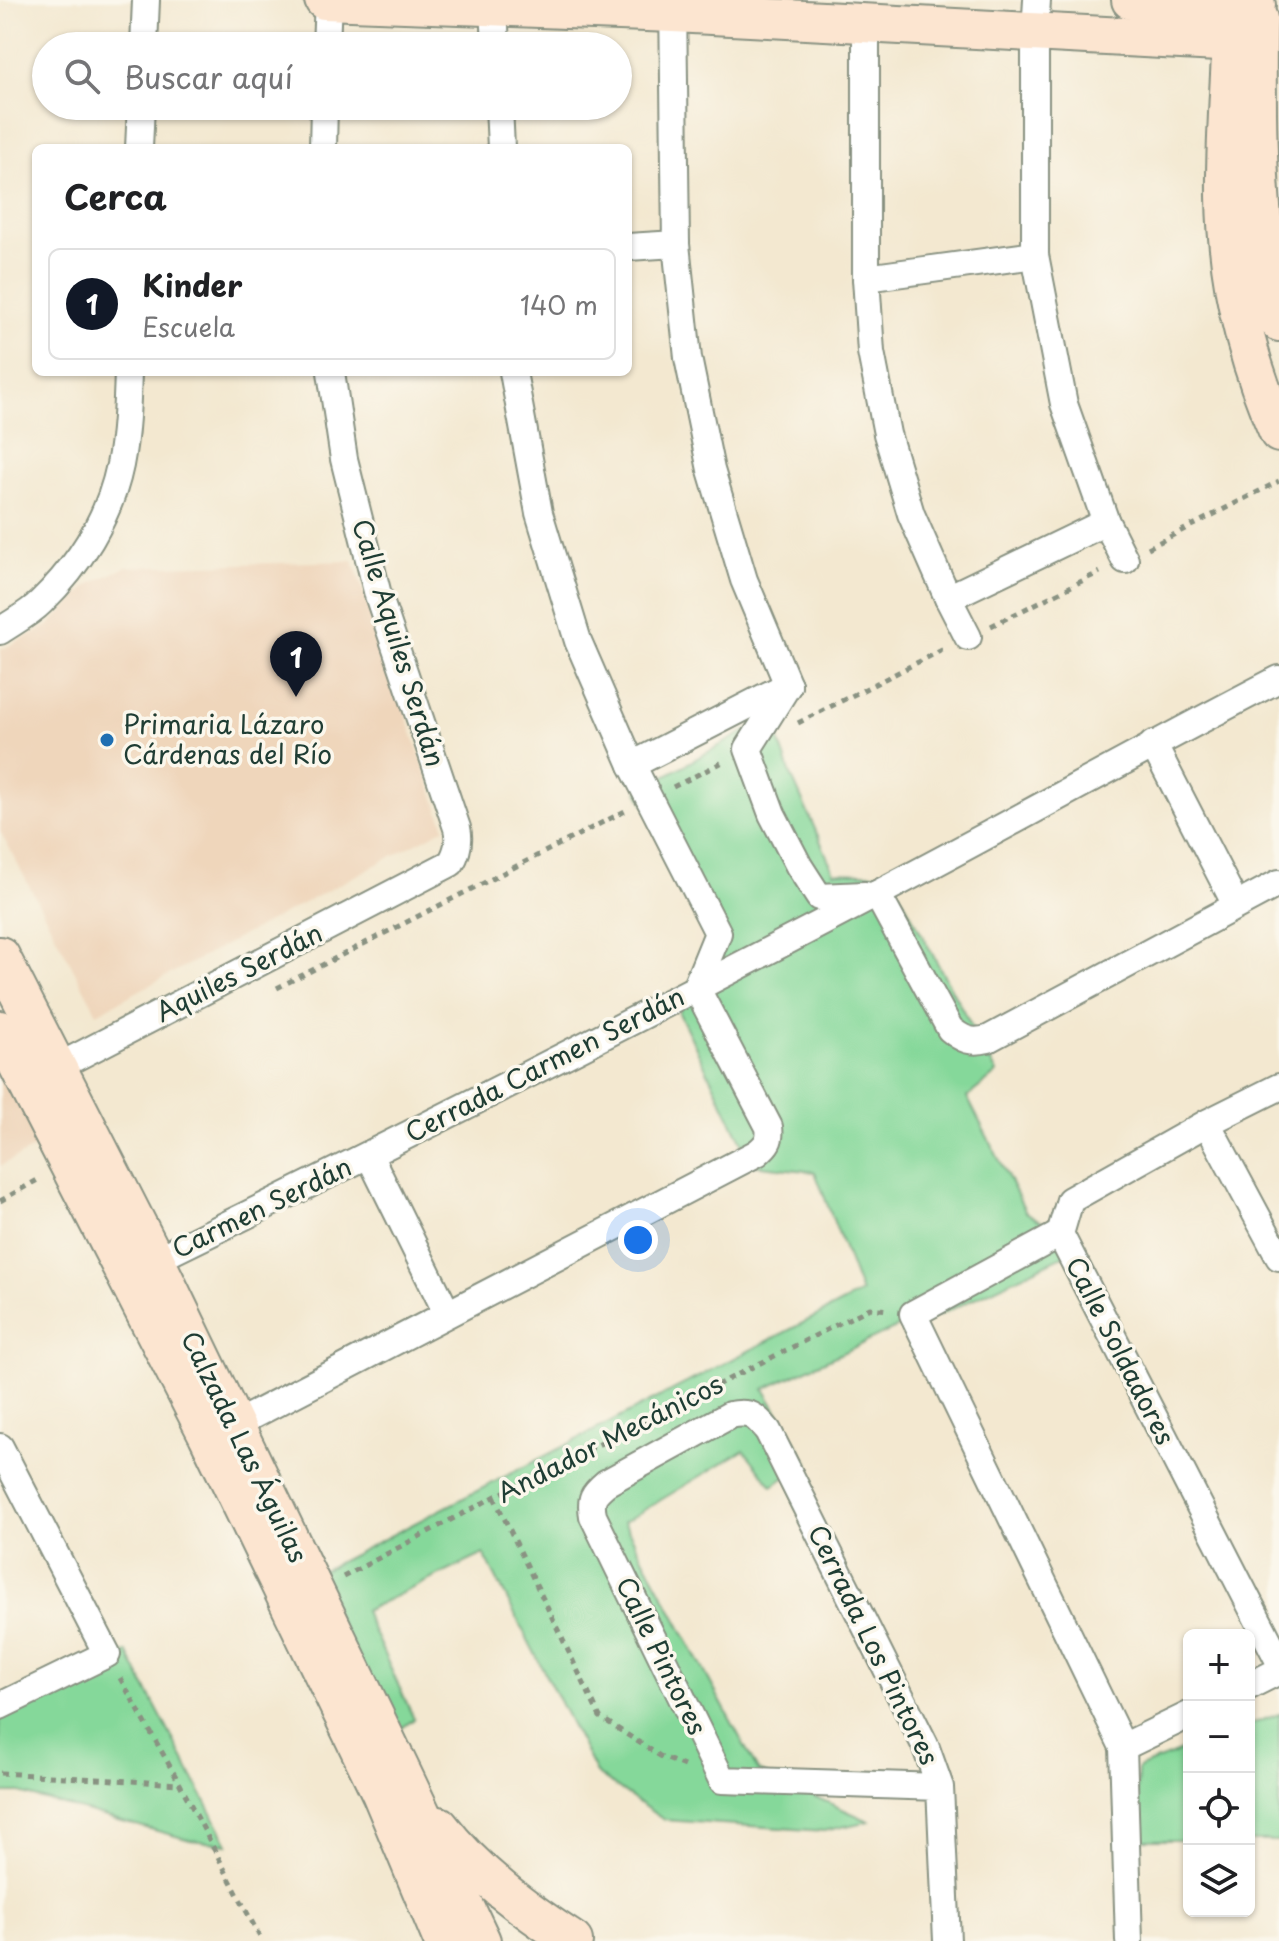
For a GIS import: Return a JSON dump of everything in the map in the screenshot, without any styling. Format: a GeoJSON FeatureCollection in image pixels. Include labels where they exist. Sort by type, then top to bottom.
{"type":"FeatureCollection","features":[{"type":"Feature","properties":{"kind":"street"},"geometry":{"type":"LineString","coordinates":[[145,32],[146,0]]}},
{"type":"Feature","properties":{"kind":"street"},"geometry":{"type":"LineString","coordinates":[[326,32],[326,0],[494,6],[673,6],[866,24],[1036,16],[1245,16]]}},
{"type":"Feature","properties":{"kind":"street"},"geometry":{"type":"LineString","coordinates":[[1131,0],[1245,16]]}},
{"type":"Feature","properties":{"kind":"street"},"geometry":{"type":"LineString","coordinates":[[494,6],[495,32]]}},
{"type":"Feature","properties":{"kind":"street"},"geometry":{"type":"LineString","coordinates":[[673,6],[676,244],[688,358],[711,470],[744,580],[788,685]]}},
{"type":"Feature","properties":{"kind":"street"},"geometry":{"type":"LineString","coordinates":[[1036,16],[1035,255],[1064,404],[1106,522],[1125,560]]}},
{"type":"Feature","properties":{"kind":"street"},"geometry":{"type":"LineString","coordinates":[[1245,16],[1261,226],[1279,322]]}},
{"type":"Feature","properties":{"kind":"street"},"geometry":{"type":"LineString","coordinates":[[1245,16],[1226,197],[1231,261],[1240,317],[1263,397],[1279,433]]}},
{"type":"Feature","properties":{"kind":"street"},"geometry":{"type":"LineString","coordinates":[[866,24],[866,278],[871,352],[887,434],[911,514],[968,637]]}},
{"type":"Feature","properties":{"kind":"street"},"geometry":{"type":"LineString","coordinates":[[139,144],[140,120]]}},
{"type":"Feature","properties":{"kind":"street"},"geometry":{"type":"LineString","coordinates":[[323,144],[324,120]]}},
{"type":"Feature","properties":{"kind":"street"},"geometry":{"type":"LineString","coordinates":[[500,120],[501,144]]}},
{"type":"Feature","properties":{"kind":"street"},"geometry":{"type":"LineString","coordinates":[[632,247],[676,244]]}},
{"type":"Feature","properties":{"kind":"street"},"geometry":{"type":"LineString","coordinates":[[866,278],[1035,255]]}},
{"type":"Feature","properties":{"kind":"street"},"geometry":{"type":"LineString","coordinates":[[0,631],[39,605],[73,565],[100,525],[119,468],[128,376]]}},
{"type":"Feature","properties":{"kind":"street","name":"Calle Aquiles Serdán"},"geometry":{"type":"LineString","coordinates":[[332,376],[344,459],[378,595],[457,828],[457,853],[451,863]]}},
{"type":"Feature","properties":{"kind":"street"},"geometry":{"type":"LineString","coordinates":[[514,376],[539,513],[578,641],[632,765],[718,933],[696,987]]}},
{"type":"Feature","properties":{"kind":"street"},"geometry":{"type":"LineString","coordinates":[[948,598],[1106,522]]}},
{"type":"Feature","properties":{"kind":"street"},"geometry":{"type":"LineString","coordinates":[[696,987],[1279,679]]}},
{"type":"Feature","properties":{"kind":"street"},"geometry":{"type":"LineString","coordinates":[[632,765],[788,685]]}},
{"type":"Feature","properties":{"kind":"street"},"geometry":{"type":"LineString","coordinates":[[788,685],[748,749],[772,814],[819,897],[877,894]]}},
{"type":"Feature","properties":{"kind":"street"},"geometry":{"type":"LineString","coordinates":[[1153,744],[1236,905]]}},
{"type":"Feature","properties":{"kind":"street","name":"Aquiles Serdán"},"geometry":{"type":"LineString","coordinates":[[42,1075],[451,863]]}},
{"type":"Feature","properties":{"kind":"street"},"geometry":{"type":"LineString","coordinates":[[877,894],[950,1029],[961,1038],[976,1042],[988,1039],[1279,883]]}},
{"type":"Feature","properties":{"kind":"street","name":"Calzada Las Águilas"},"geometry":{"type":"LineString","coordinates":[[0,956],[42,1075],[68,1163],[313,1592],[481,1941]]}},
{"type":"Feature","properties":{"kind":"street","name":"Cerrada Carmen Serdán"},"geometry":{"type":"LineString","coordinates":[[221,1430],[757,1153],[767,1145],[771,1136],[696,987],[369,1155]]}},
{"type":"Feature","properties":{"kind":"street","name":"Calzada Las Águilas"},"geometry":{"type":"LineString","coordinates":[[0,1030],[42,1075],[155,1260],[221,1430],[443,1941]]}},
{"type":"Feature","properties":{"kind":"street"},"geometry":{"type":"LineString","coordinates":[[1060,1234],[1070,1200],[1207,1123],[1279,1087]]}},
{"type":"Feature","properties":{"kind":"street"},"geometry":{"type":"LineString","coordinates":[[1207,1123],[1279,1257]]}},
{"type":"Feature","properties":{"kind":"street"},"geometry":{"type":"LineString","coordinates":[[369,1155],[447,1313]]}},
{"type":"Feature","properties":{"kind":"street","name":"Carmen Serdán"},"geometry":{"type":"LineString","coordinates":[[155,1260],[369,1155]]}},
{"type":"Feature","properties":{"kind":"street","name":"Calle Soldadores"},"geometry":{"type":"LineString","coordinates":[[913,1314],[1060,1234],[1279,1661]]}},
{"type":"Feature","properties":{"kind":"street"},"geometry":{"type":"LineString","coordinates":[[913,1314],[1123,1747],[1129,1941]]}},
{"type":"Feature","properties":{"kind":"street","name":"Calle Pintores"},"geometry":{"type":"LineString","coordinates":[[722,1780],[593,1516],[591,1505],[596,1491],[606,1483],[730,1415],[750,1414]]}},
{"type":"Feature","properties":{"kind":"street","name":"Cerrada Los Pintores"},"geometry":{"type":"LineString","coordinates":[[750,1414],[760,1421],[775,1445],[925,1745],[940,1787],[947,1941]]}},
{"type":"Feature","properties":{"kind":"street"},"geometry":{"type":"LineString","coordinates":[[0,1447],[107,1654],[0,1706]]}},
{"type":"Feature","properties":{"kind":"street"},"geometry":{"type":"LineString","coordinates":[[1255,1683],[1279,1671]]}},
{"type":"Feature","properties":{"kind":"street"},"geometry":{"type":"LineString","coordinates":[[1123,1747],[1183,1718]]}},
{"type":"Feature","properties":{"kind":"street"},"geometry":{"type":"LineString","coordinates":[[722,1780],[940,1787]]}},
{"type":"Feature","properties":{"kind":"street"},"geometry":{"type":"LineString","coordinates":[[408,1786],[445,1834],[487,1877],[533,1915],[573,1941]]}},
{"type":"Feature","properties":{"kind":"path"},"geometry":{"type":"LineString","coordinates":[[0,1201],[68,1163]]}},
{"type":"Feature","properties":{"kind":"path","name":"Andador Mecánicos"},"geometry":{"type":"LineString","coordinates":[[313,1592],[494,1497],[870,1308],[913,1314]]}},
{"type":"Feature","properties":{"kind":"path"},"geometry":{"type":"LineString","coordinates":[[494,1497],[600,1717],[660,1756],[722,1780]]}},
{"type":"Feature","properties":{"kind":"path"},"geometry":{"type":"LineString","coordinates":[[107,1654],[180,1784],[262,1941]]}},
{"type":"Feature","properties":{"kind":"path"},"geometry":{"type":"LineString","coordinates":[[0,1773],[180,1784]]}},
{"type":"Feature","properties":{"kind":"shaded area"},"geometry":{"type":"Polygon","coordinates":[[[353,561],[445,828],[97,1013],[0,831],[0,650],[48,626],[90,584],[126,567],[353,561]]]}},
{"type":"Feature","properties":{"kind":"shaded area"},"geometry":{"type":"Polygon","coordinates":[[[0,1043],[50,1140],[0,1166],[0,1043]]]}},
{"type":"Feature","properties":{"kind":"green space"},"geometry":{"type":"Polygon","coordinates":[[[771,717],[791,775],[834,872],[889,874],[997,1073],[967,1097],[1026,1212],[1082,1247],[910,1329],[900,1326],[764,1389],[808,1463],[772,1486],[744,1450],[624,1522],[758,1771],[869,1821],[824,1831],[664,1820],[596,1773],[484,1554],[364,1611],[414,1719],[394,1734],[316,1574],[861,1293],[815,1172],[753,1165],[679,1013],[710,929],[638,791],[771,717]]]}},
{"type":"Feature","properties":{"kind":"green space"},"geometry":{"type":"Polygon","coordinates":[[[127,1652],[228,1844],[190,1840],[20,1793],[0,1793],[0,1714],[127,1652]]]}},
{"type":"Feature","properties":{"kind":"green space"},"geometry":{"type":"Polygon","coordinates":[[[1279,1714],[1279,1841],[1255,1841],[1255,1723],[1279,1714]]]}},
{"type":"Feature","properties":{"kind":"green space"},"geometry":{"type":"Polygon","coordinates":[[[1183,1750],[1183,1840],[1135,1840],[1138,1768],[1183,1750]]]}},
{"type":"Feature","properties":{"kind":"place","name":"Kinder"},"geometry":{"type":"Point","coordinates":[296,697]}},
{"type":"Feature","properties":{"kind":"place","name":"Primaria Lázaro Cárdenas del Río"},"geometry":{"type":"Point","coordinates":[107,740]}}]}
